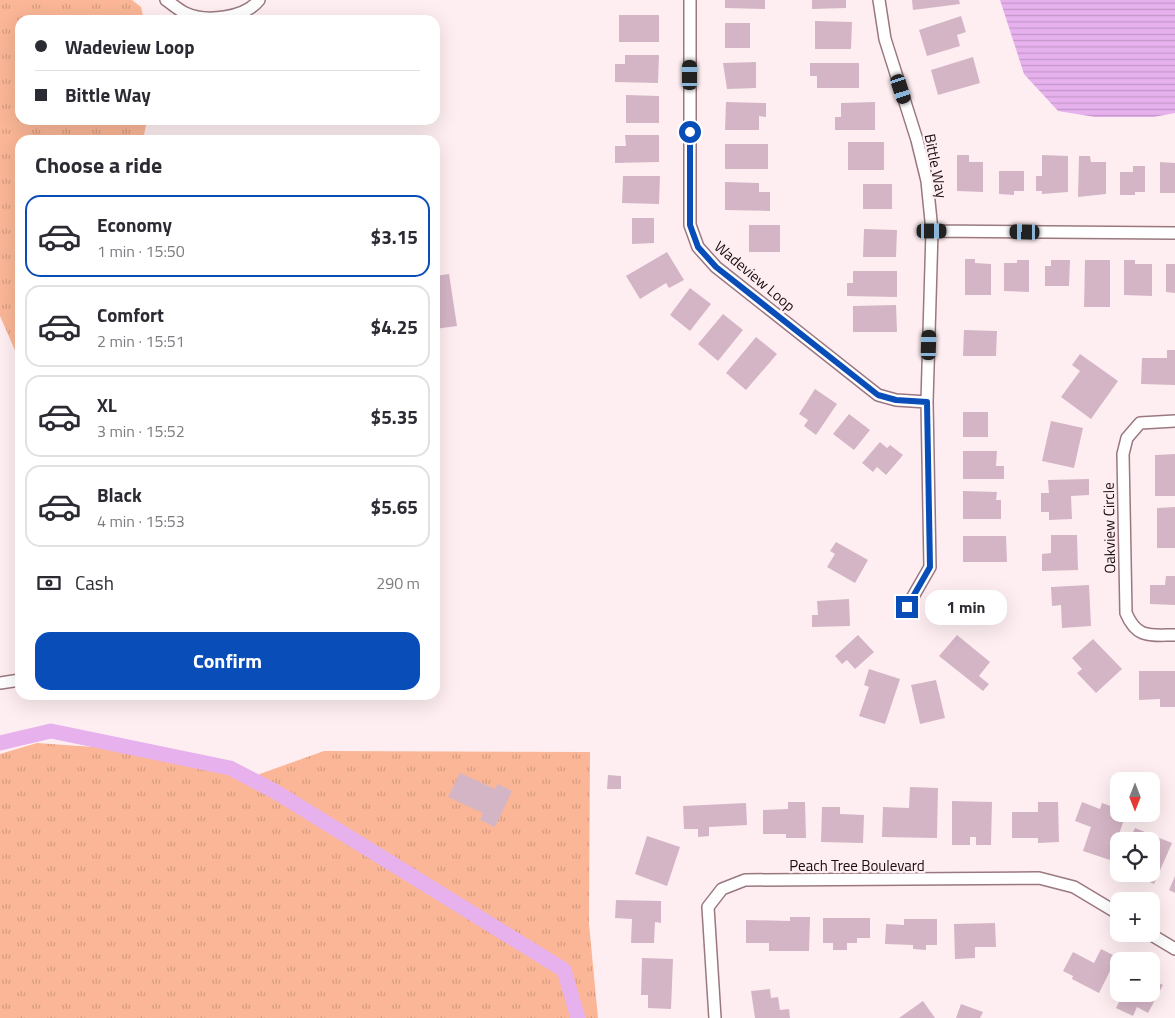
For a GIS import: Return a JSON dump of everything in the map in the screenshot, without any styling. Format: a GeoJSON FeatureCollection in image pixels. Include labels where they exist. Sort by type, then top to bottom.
{"type":"FeatureCollection","features":[{"type":"Feature","properties":{"kind":"street"},"geometry":{"type":"LineString","coordinates":[[166,0],[191,15]]}},
{"type":"Feature","properties":{"kind":"street"},"geometry":{"type":"LineString","coordinates":[[234,15],[245,13],[259,0]]}},
{"type":"Feature","properties":{"kind":"street","name":"Wadeview Loop"},"geometry":{"type":"LineString","coordinates":[[690,0],[690,225],[698,247],[716,267],[878,395],[896,400],[927,402]]}},
{"type":"Feature","properties":{"kind":"street","name":"Bittle Way"},"geometry":{"type":"LineString","coordinates":[[879,0],[885,39],[917,140],[927,181],[932,231],[927,402],[930,567],[907,607]]}},
{"type":"Feature","properties":{"kind":"street"},"geometry":{"type":"LineString","coordinates":[[932,231],[1175,233]]}},
{"type":"Feature","properties":{"kind":"street","name":"Oakview Circle"},"geometry":{"type":"LineString","coordinates":[[1175,421],[1140,423],[1127,438],[1123,454],[1126,613],[1131,626],[1144,635],[1175,635]]}},
{"type":"Feature","properties":{"kind":"street"},"geometry":{"type":"LineString","coordinates":[[0,683],[15,681]]}},
{"type":"Feature","properties":{"kind":"street","name":"Peach Tree Boulevard"},"geometry":{"type":"LineString","coordinates":[[715,1018],[708,907],[722,890],[745,880],[1039,878],[1074,887],[1110,909]]}},
{"type":"Feature","properties":{"kind":"street"},"geometry":{"type":"LineString","coordinates":[[1160,940],[1175,949]]}},
{"type":"Feature","properties":{"kind":"green space"},"geometry":{"type":"Polygon","coordinates":[[[0,0],[132,0],[141,7],[143,15],[15,15],[15,125],[146,125],[144,135],[15,135],[15,350],[0,316],[0,0]]]}},
{"type":"Feature","properties":{"kind":"green space"},"geometry":{"type":"Polygon","coordinates":[[[37,743],[177,753],[243,780],[324,751],[590,752],[589,924],[598,1018],[0,1018],[0,754],[37,743]]]}},
{"type":"Feature","properties":{"kind":"shaded area"},"geometry":{"type":"Polygon","coordinates":[[[1000,0],[1175,0],[1175,113],[1154,117],[1095,117],[1058,111],[1024,74],[1000,0]]]}},
{"type":"Feature","properties":{"kind":"building"},"geometry":{"type":"Polygon","coordinates":[[[725,0],[765,0],[765,9],[725,8],[725,0]]]}},
{"type":"Feature","properties":{"kind":"building"},"geometry":{"type":"Polygon","coordinates":[[[812,0],[846,0],[846,8],[812,9],[812,0]]]}},
{"type":"Feature","properties":{"kind":"building"},"geometry":{"type":"Polygon","coordinates":[[[912,0],[959,0],[960,4],[913,10],[912,0]]]}},
{"type":"Feature","properties":{"kind":"building"},"geometry":{"type":"Polygon","coordinates":[[[619,15],[659,15],[659,42],[619,42],[619,15]]]}},
{"type":"Feature","properties":{"kind":"building"},"geometry":{"type":"Polygon","coordinates":[[[961,16],[966,32],[957,35],[960,46],[927,56],[919,30],[961,16]]]}},
{"type":"Feature","properties":{"kind":"building"},"geometry":{"type":"Polygon","coordinates":[[[815,21],[852,22],[851,49],[815,49],[815,21]]]}},
{"type":"Feature","properties":{"kind":"building"},"geometry":{"type":"Polygon","coordinates":[[[725,23],[750,23],[750,48],[725,48],[725,23]]]}},
{"type":"Feature","properties":{"kind":"building"},"geometry":{"type":"Polygon","coordinates":[[[625,55],[659,55],[658,83],[615,82],[615,64],[625,64],[625,55]]]}},
{"type":"Feature","properties":{"kind":"building"},"geometry":{"type":"Polygon","coordinates":[[[973,57],[980,83],[938,95],[931,70],[973,57]]]}},
{"type":"Feature","properties":{"kind":"building"},"geometry":{"type":"Polygon","coordinates":[[[756,62],[756,88],[727,89],[723,63],[756,62]]]}},
{"type":"Feature","properties":{"kind":"building"},"geometry":{"type":"Polygon","coordinates":[[[810,63],[859,63],[859,88],[817,88],[817,76],[810,76],[810,63]]]}},
{"type":"Feature","properties":{"kind":"building"},"geometry":{"type":"Polygon","coordinates":[[[626,95],[659,96],[659,123],[626,123],[626,95]]]}},
{"type":"Feature","properties":{"kind":"building"},"geometry":{"type":"Polygon","coordinates":[[[726,102],[766,103],[766,117],[759,116],[759,130],[725,130],[726,102]]]}},
{"type":"Feature","properties":{"kind":"building"},"geometry":{"type":"Polygon","coordinates":[[[875,102],[875,130],[835,130],[835,117],[841,117],[841,103],[875,102]]]}},
{"type":"Feature","properties":{"kind":"building"},"geometry":{"type":"Polygon","coordinates":[[[625,135],[659,135],[659,162],[615,163],[615,146],[626,146],[625,135]]]}},
{"type":"Feature","properties":{"kind":"building"},"geometry":{"type":"Polygon","coordinates":[[[848,142],[884,142],[884,170],[848,170],[848,142]]]}},
{"type":"Feature","properties":{"kind":"building"},"geometry":{"type":"Polygon","coordinates":[[[725,144],[768,144],[768,169],[725,169],[725,144]]]}},
{"type":"Feature","properties":{"kind":"building"},"geometry":{"type":"Polygon","coordinates":[[[957,155],[969,155],[969,162],[983,162],[983,192],[957,191],[957,155]]]}},
{"type":"Feature","properties":{"kind":"building"},"geometry":{"type":"Polygon","coordinates":[[[1042,155],[1068,156],[1068,192],[1042,194],[1042,191],[1036,191],[1036,176],[1042,176],[1042,155]]]}},
{"type":"Feature","properties":{"kind":"building"},"geometry":{"type":"Polygon","coordinates":[[[1079,156],[1090,156],[1091,162],[1106,162],[1106,194],[1078,197],[1079,156]]]}},
{"type":"Feature","properties":{"kind":"building"},"geometry":{"type":"Polygon","coordinates":[[[1160,162],[1175,163],[1175,193],[1160,193],[1160,162]]]}},
{"type":"Feature","properties":{"kind":"building"},"geometry":{"type":"Polygon","coordinates":[[[1133,166],[1145,166],[1145,192],[1135,192],[1135,195],[1120,195],[1120,172],[1133,172],[1133,166]]]}},
{"type":"Feature","properties":{"kind":"building"},"geometry":{"type":"Polygon","coordinates":[[[999,171],[1024,171],[1024,191],[1014,191],[1014,195],[999,194],[999,171]]]}},
{"type":"Feature","properties":{"kind":"building"},"geometry":{"type":"Polygon","coordinates":[[[623,176],[660,176],[659,204],[622,203],[623,176]]]}},
{"type":"Feature","properties":{"kind":"building"},"geometry":{"type":"Polygon","coordinates":[[[725,182],[759,183],[759,192],[770,192],[770,211],[725,210],[725,182]]]}},
{"type":"Feature","properties":{"kind":"building"},"geometry":{"type":"Polygon","coordinates":[[[863,184],[892,184],[892,209],[863,209],[863,184]]]}},
{"type":"Feature","properties":{"kind":"building"},"geometry":{"type":"Polygon","coordinates":[[[632,218],[654,218],[654,243],[632,244],[632,218]]]}},
{"type":"Feature","properties":{"kind":"building"},"geometry":{"type":"Polygon","coordinates":[[[749,225],[780,225],[780,252],[749,252],[749,225]]]}},
{"type":"Feature","properties":{"kind":"building"},"geometry":{"type":"Polygon","coordinates":[[[864,229],[897,230],[896,257],[863,257],[864,229]]]}},
{"type":"Feature","properties":{"kind":"building"},"geometry":{"type":"Polygon","coordinates":[[[667,252],[684,280],[669,288],[666,283],[640,299],[626,276],[667,252]]]}},
{"type":"Feature","properties":{"kind":"building"},"geometry":{"type":"Polygon","coordinates":[[[965,259],[975,259],[975,263],[991,264],[991,295],[965,295],[965,259]]]}},
{"type":"Feature","properties":{"kind":"building"},"geometry":{"type":"Polygon","coordinates":[[[1017,260],[1029,260],[1029,292],[1004,291],[1004,263],[1017,263],[1017,260]]]}},
{"type":"Feature","properties":{"kind":"building"},"geometry":{"type":"Polygon","coordinates":[[[1051,260],[1070,260],[1069,286],[1045,286],[1045,266],[1051,266],[1051,260]]]}},
{"type":"Feature","properties":{"kind":"building"},"geometry":{"type":"Polygon","coordinates":[[[1085,260],[1110,260],[1110,307],[1084,307],[1085,260]]]}},
{"type":"Feature","properties":{"kind":"building"},"geometry":{"type":"Polygon","coordinates":[[[1124,260],[1135,260],[1135,264],[1152,264],[1152,296],[1124,295],[1124,260]]]}},
{"type":"Feature","properties":{"kind":"building"},"geometry":{"type":"Polygon","coordinates":[[[1166,264],[1175,264],[1175,293],[1166,292],[1166,264]]]}},
{"type":"Feature","properties":{"kind":"building"},"geometry":{"type":"Polygon","coordinates":[[[853,271],[897,271],[897,297],[847,296],[847,283],[853,283],[853,271]]]}},
{"type":"Feature","properties":{"kind":"building"},"geometry":{"type":"Polygon","coordinates":[[[449,274],[457,326],[440,328],[440,275],[449,274]]]}},
{"type":"Feature","properties":{"kind":"building"},"geometry":{"type":"Polygon","coordinates":[[[690,288],[711,304],[690,331],[670,315],[690,288]]]}},
{"type":"Feature","properties":{"kind":"building"},"geometry":{"type":"Polygon","coordinates":[[[896,305],[897,332],[853,332],[853,306],[896,305]]]}},
{"type":"Feature","properties":{"kind":"building"},"geometry":{"type":"Polygon","coordinates":[[[723,314],[743,330],[718,361],[698,344],[723,314]]]}},
{"type":"Feature","properties":{"kind":"building"},"geometry":{"type":"Polygon","coordinates":[[[964,330],[997,331],[996,356],[963,356],[964,330]]]}},
{"type":"Feature","properties":{"kind":"building"},"geometry":{"type":"Polygon","coordinates":[[[756,337],[777,354],[746,390],[726,373],[756,337]]]}},
{"type":"Feature","properties":{"kind":"building"},"geometry":{"type":"Polygon","coordinates":[[[1167,350],[1175,350],[1175,385],[1141,384],[1142,358],[1167,358],[1167,350]]]}},
{"type":"Feature","properties":{"kind":"building"},"geometry":{"type":"Polygon","coordinates":[[[1080,354],[1118,381],[1091,419],[1061,397],[1080,371],[1072,365],[1080,354]]]}},
{"type":"Feature","properties":{"kind":"building"},"geometry":{"type":"Polygon","coordinates":[[[815,389],[837,404],[816,435],[804,426],[808,420],[799,414],[815,389]]]}},
{"type":"Feature","properties":{"kind":"building"},"geometry":{"type":"Polygon","coordinates":[[[963,412],[988,412],[988,437],[963,437],[963,412]]]}},
{"type":"Feature","properties":{"kind":"building"},"geometry":{"type":"Polygon","coordinates":[[[849,414],[870,430],[854,450],[833,434],[849,414]]]}},
{"type":"Feature","properties":{"kind":"building"},"geometry":{"type":"Polygon","coordinates":[[[1051,421],[1083,428],[1074,468],[1042,461],[1051,421]]]}},
{"type":"Feature","properties":{"kind":"building"},"geometry":{"type":"Polygon","coordinates":[[[880,442],[887,448],[890,445],[903,455],[886,475],[877,467],[873,472],[862,463],[880,442]]]}},
{"type":"Feature","properties":{"kind":"building"},"geometry":{"type":"Polygon","coordinates":[[[963,451],[997,451],[996,466],[1004,466],[1004,479],[963,479],[963,451]]]}},
{"type":"Feature","properties":{"kind":"building"},"geometry":{"type":"Polygon","coordinates":[[[1175,454],[1175,496],[1155,496],[1155,455],[1175,454]]]}},
{"type":"Feature","properties":{"kind":"building"},"geometry":{"type":"Polygon","coordinates":[[[1089,479],[1089,495],[1071,496],[1072,519],[1049,520],[1049,512],[1041,512],[1041,493],[1049,493],[1048,480],[1089,479]]]}},
{"type":"Feature","properties":{"kind":"building"},"geometry":{"type":"Polygon","coordinates":[[[963,491],[997,492],[996,500],[1001,500],[1001,519],[963,519],[963,491]]]}},
{"type":"Feature","properties":{"kind":"building"},"geometry":{"type":"Polygon","coordinates":[[[1175,507],[1175,548],[1157,548],[1157,508],[1175,507]]]}},
{"type":"Feature","properties":{"kind":"building"},"geometry":{"type":"Polygon","coordinates":[[[1051,535],[1077,535],[1078,570],[1042,571],[1042,554],[1051,553],[1051,535]]]}},
{"type":"Feature","properties":{"kind":"building"},"geometry":{"type":"Polygon","coordinates":[[[963,536],[1006,536],[1007,562],[963,562],[963,536]]]}},
{"type":"Feature","properties":{"kind":"building"},"geometry":{"type":"Polygon","coordinates":[[[836,542],[868,560],[855,583],[827,567],[835,554],[830,551],[836,542]]]}},
{"type":"Feature","properties":{"kind":"building"},"geometry":{"type":"Polygon","coordinates":[[[1166,576],[1175,576],[1175,605],[1150,604],[1150,585],[1165,585],[1166,576]]]}},
{"type":"Feature","properties":{"kind":"building"},"geometry":{"type":"Polygon","coordinates":[[[1089,585],[1091,626],[1062,628],[1061,605],[1052,606],[1051,587],[1089,585]]]}},
{"type":"Feature","properties":{"kind":"building"},"geometry":{"type":"Polygon","coordinates":[[[849,599],[850,626],[812,627],[812,615],[818,615],[817,601],[849,599]]]}},
{"type":"Feature","properties":{"kind":"building"},"geometry":{"type":"Polygon","coordinates":[[[858,635],[874,652],[855,669],[847,660],[842,664],[835,656],[858,635]]]}},
{"type":"Feature","properties":{"kind":"building"},"geometry":{"type":"Polygon","coordinates":[[[957,635],[990,662],[979,676],[989,684],[983,691],[939,656],[957,635]]]}},
{"type":"Feature","properties":{"kind":"building"},"geometry":{"type":"Polygon","coordinates":[[[1093,639],[1122,669],[1096,693],[1077,673],[1082,669],[1072,658],[1093,639]]]}},
{"type":"Feature","properties":{"kind":"building"},"geometry":{"type":"Polygon","coordinates":[[[869,669],[900,679],[885,724],[859,716],[869,687],[864,685],[869,669]]]}},
{"type":"Feature","properties":{"kind":"building"},"geometry":{"type":"Polygon","coordinates":[[[1139,671],[1175,671],[1175,707],[1160,707],[1160,699],[1139,700],[1139,671]]]}},
{"type":"Feature","properties":{"kind":"building"},"geometry":{"type":"Polygon","coordinates":[[[936,680],[945,718],[920,724],[911,685],[936,680]]]}},
{"type":"Feature","properties":{"kind":"building"},"geometry":{"type":"Polygon","coordinates":[[[460,773],[495,789],[498,784],[512,791],[495,827],[480,820],[483,813],[448,797],[460,773]]]}},
{"type":"Feature","properties":{"kind":"building"},"geometry":{"type":"Polygon","coordinates":[[[608,775],[621,776],[621,789],[607,789],[608,775]]]}},
{"type":"Feature","properties":{"kind":"building"},"geometry":{"type":"Polygon","coordinates":[[[910,787],[938,788],[937,838],[882,837],[883,807],[909,808],[910,787]]]}},
{"type":"Feature","properties":{"kind":"building"},"geometry":{"type":"Polygon","coordinates":[[[952,801],[992,802],[991,845],[976,845],[976,837],[970,837],[970,845],[952,845],[952,801]]]}},
{"type":"Feature","properties":{"kind":"building"},"geometry":{"type":"Polygon","coordinates":[[[788,802],[805,802],[806,838],[786,838],[786,834],[763,834],[763,810],[788,809],[788,802]]]}},
{"type":"Feature","properties":{"kind":"building"},"geometry":{"type":"Polygon","coordinates":[[[1038,802],[1058,802],[1059,842],[1038,843],[1038,838],[1012,838],[1012,812],[1038,812],[1038,802]]]}},
{"type":"Feature","properties":{"kind":"building"},"geometry":{"type":"Polygon","coordinates":[[[1082,802],[1100,809],[1102,803],[1110,806],[1110,822],[1123,822],[1120,832],[1110,832],[1110,860],[1083,851],[1091,827],[1075,821],[1082,802]]]}},
{"type":"Feature","properties":{"kind":"building"},"geometry":{"type":"Polygon","coordinates":[[[746,803],[747,825],[709,827],[709,836],[698,837],[698,829],[684,829],[683,806],[746,803]]]}},
{"type":"Feature","properties":{"kind":"building"},"geometry":{"type":"Polygon","coordinates":[[[822,807],[840,807],[840,814],[864,815],[863,843],[821,842],[822,807]]]}},
{"type":"Feature","properties":{"kind":"building"},"geometry":{"type":"Polygon","coordinates":[[[1135,828],[1145,832],[1133,832],[1135,828]]]}},
{"type":"Feature","properties":{"kind":"building"},"geometry":{"type":"Polygon","coordinates":[[[647,836],[680,847],[667,886],[635,874],[647,836]]]}},
{"type":"Feature","properties":{"kind":"building"},"geometry":{"type":"Polygon","coordinates":[[[1160,838],[1172,843],[1160,870],[1160,838]]]}},
{"type":"Feature","properties":{"kind":"building"},"geometry":{"type":"Polygon","coordinates":[[[1175,876],[1175,893],[1169,890],[1175,876]]]}},
{"type":"Feature","properties":{"kind":"building"},"geometry":{"type":"Polygon","coordinates":[[[616,900],[661,901],[661,923],[655,922],[654,943],[631,943],[632,919],[615,918],[616,900]]]}},
{"type":"Feature","properties":{"kind":"building"},"geometry":{"type":"Polygon","coordinates":[[[790,917],[810,917],[809,951],[769,951],[769,943],[746,943],[746,920],[790,921],[790,917]]]}},
{"type":"Feature","properties":{"kind":"building"},"geometry":{"type":"Polygon","coordinates":[[[823,918],[870,918],[870,938],[857,938],[857,943],[847,943],[847,950],[833,950],[833,943],[823,943],[823,918]]]}},
{"type":"Feature","properties":{"kind":"building"},"geometry":{"type":"Polygon","coordinates":[[[904,919],[937,919],[937,945],[926,945],[926,950],[913,949],[913,945],[885,944],[886,924],[904,925],[904,919]]]}},
{"type":"Feature","properties":{"kind":"building"},"geometry":{"type":"Polygon","coordinates":[[[995,923],[996,947],[975,947],[975,958],[955,959],[954,924],[995,923]]]}},
{"type":"Feature","properties":{"kind":"building"},"geometry":{"type":"Polygon","coordinates":[[[1101,949],[1110,954],[1110,971],[1099,993],[1072,979],[1073,976],[1063,971],[1073,952],[1094,963],[1101,949]]]}},
{"type":"Feature","properties":{"kind":"building"},"geometry":{"type":"Polygon","coordinates":[[[642,958],[673,959],[671,1009],[648,1008],[648,995],[641,995],[642,958]]]}},
{"type":"Feature","properties":{"kind":"building"},"geometry":{"type":"Polygon","coordinates":[[[770,989],[771,998],[778,997],[780,1010],[789,1009],[790,1018],[755,1018],[751,991],[770,989]]]}},
{"type":"Feature","properties":{"kind":"building"},"geometry":{"type":"Polygon","coordinates":[[[923,1001],[935,1018],[899,1018],[923,1001]]]}},
{"type":"Feature","properties":{"kind":"building"},"geometry":{"type":"Polygon","coordinates":[[[1119,1002],[1154,1002],[1148,1013],[1137,1007],[1133,1016],[1116,1008],[1119,1002]]]}},
{"type":"Feature","properties":{"kind":"building"},"geometry":{"type":"Polygon","coordinates":[[[961,1004],[983,1012],[980,1018],[956,1018],[961,1004]]]}},
{"type":"Feature","properties":{"kind":"waterway"},"geometry":{"type":"LineString","coordinates":[[0,743],[51,731],[230,768],[276,792],[564,970],[578,1018]]}},
{"type":"Feature","properties":{"kind":"route"},"geometry":{"type":"LineString","coordinates":[[690,132],[690,225],[698,247],[716,267],[878,395],[896,400],[927,402],[930,567],[907,607]]}}]}
